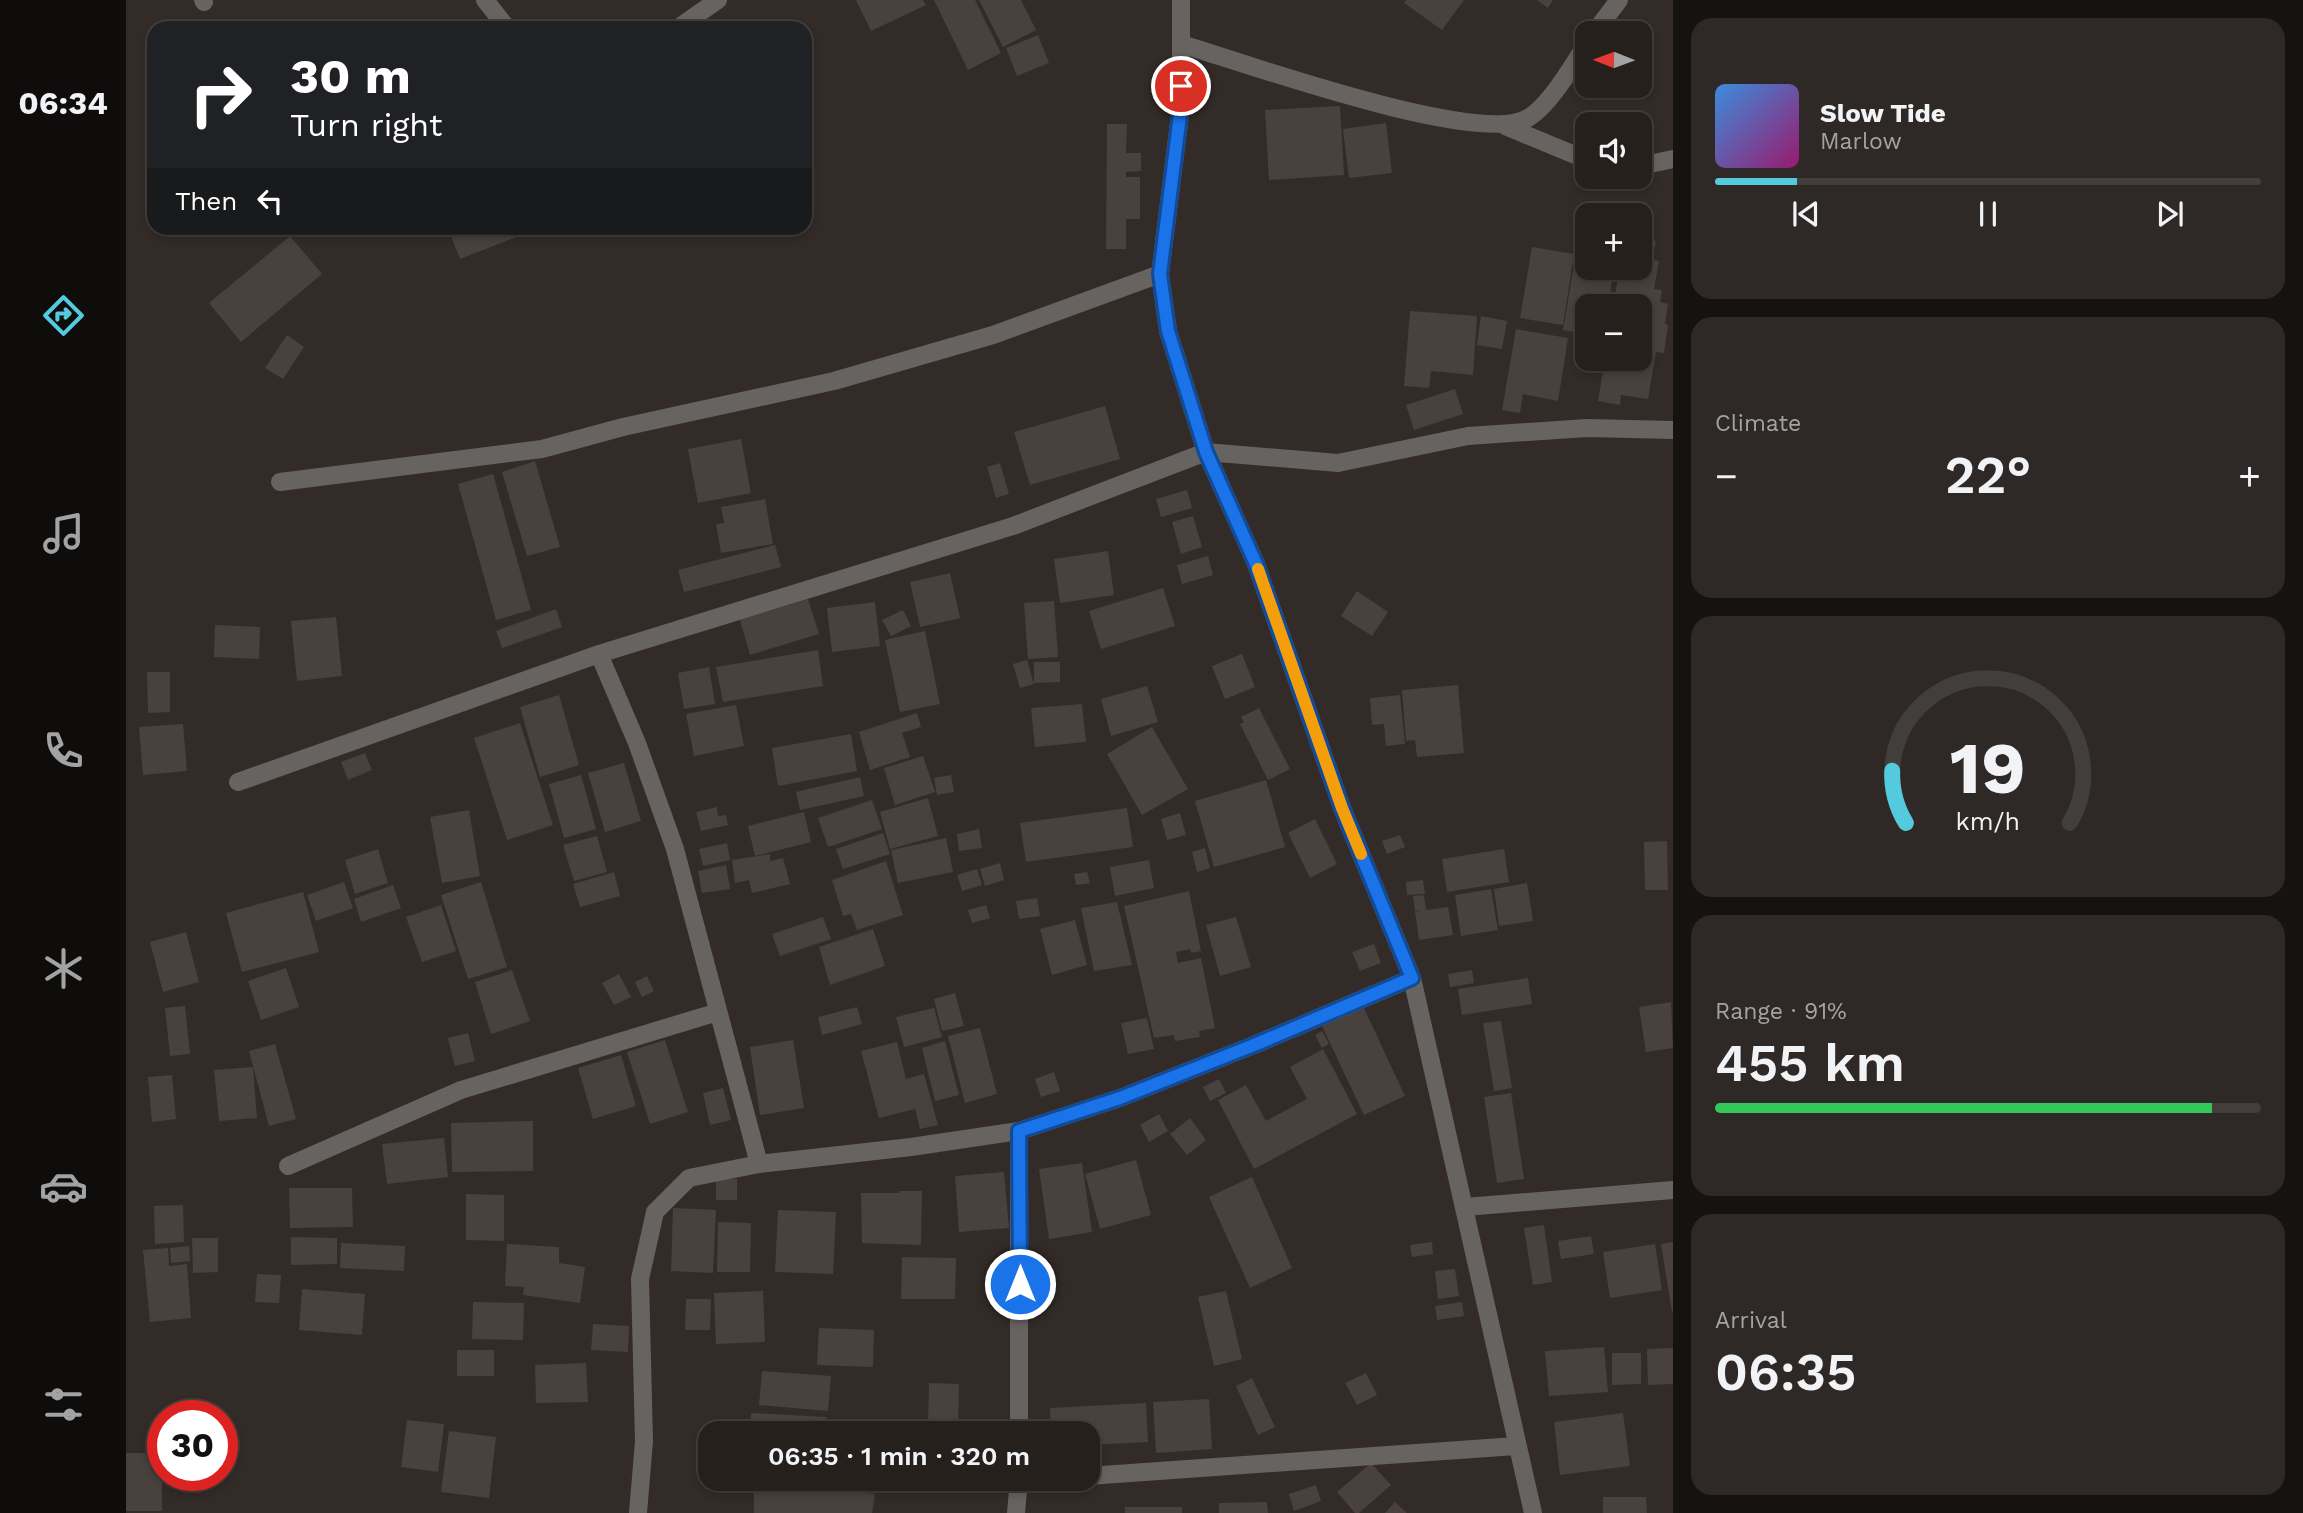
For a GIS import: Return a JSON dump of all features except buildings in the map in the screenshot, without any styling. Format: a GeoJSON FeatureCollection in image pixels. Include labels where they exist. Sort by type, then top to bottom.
{"type":"FeatureCollection","features":[{"type":"Feature","properties":{"kind":"street"},"geometry":{"type":"LineString","coordinates":[[485,0],[502,21]]}},
{"type":"Feature","properties":{"kind":"street"},"geometry":{"type":"LineString","coordinates":[[688,21],[718,0]]}},
{"type":"Feature","properties":{"kind":"street"},"geometry":{"type":"LineString","coordinates":[[1181,0],[1181,107],[1160,274],[1168,331],[1206,452],[1256,564],[1342,808],[1412,978],[1533,1513]]}},
{"type":"Feature","properties":{"kind":"street"},"geometry":{"type":"LineString","coordinates":[[1603,21],[1619,0]]}},
{"type":"Feature","properties":{"kind":"street"},"geometry":{"type":"LineString","coordinates":[[1181,44],[1416,114],[1483,125],[1505,125],[1528,118],[1559,87],[1575,62]]}},
{"type":"Feature","properties":{"kind":"street"},"geometry":{"type":"LineString","coordinates":[[1505,125],[1575,155]]}},
{"type":"Feature","properties":{"kind":"street"},"geometry":{"type":"LineString","coordinates":[[1652,163],[1673,159]]}},
{"type":"Feature","properties":{"kind":"street"},"geometry":{"type":"LineString","coordinates":[[281,482],[542,449],[623,427],[834,381],[993,335],[1160,274]]}},
{"type":"Feature","properties":{"kind":"street"},"geometry":{"type":"LineString","coordinates":[[238,782],[599,654],[1013,526],[1206,452],[1338,463],[1468,436],[1587,428],[1673,430]]}},
{"type":"Feature","properties":{"kind":"street"},"geometry":{"type":"LineString","coordinates":[[599,654],[637,743],[675,849],[760,1164]]}},
{"type":"Feature","properties":{"kind":"street"},"geometry":{"type":"LineString","coordinates":[[638,1513],[644,1441],[640,1279],[655,1212],[689,1178],[760,1164],[911,1147],[1019,1131],[1120,1098],[1412,978]]}},
{"type":"Feature","properties":{"kind":"street"},"geometry":{"type":"LineString","coordinates":[[288,1166],[461,1090],[718,1012]]}},
{"type":"Feature","properties":{"kind":"street"},"geometry":{"type":"LineString","coordinates":[[1019,1131],[1019,1421]]}},
{"type":"Feature","properties":{"kind":"street"},"geometry":{"type":"LineString","coordinates":[[1465,1207],[1673,1190]]}},
{"type":"Feature","properties":{"kind":"street"},"geometry":{"type":"LineString","coordinates":[[1100,1475],[1516,1446]]}},
{"type":"Feature","properties":{"kind":"street"},"geometry":{"type":"LineString","coordinates":[[1016,1513],[1018,1491]]}},
{"type":"Feature","properties":{"kind":"slow traffic"},"geometry":{"type":"LineString","coordinates":[[1258,569],[1342,808],[1361,854]]}},
{"type":"Feature","properties":{"kind":"route"},"geometry":{"type":"LineString","coordinates":[[1020,1284],[1019,1131],[1120,1098],[1412,978],[1342,808],[1256,564],[1206,452],[1168,331],[1160,274],[1181,107],[1181,86]]}}]}
